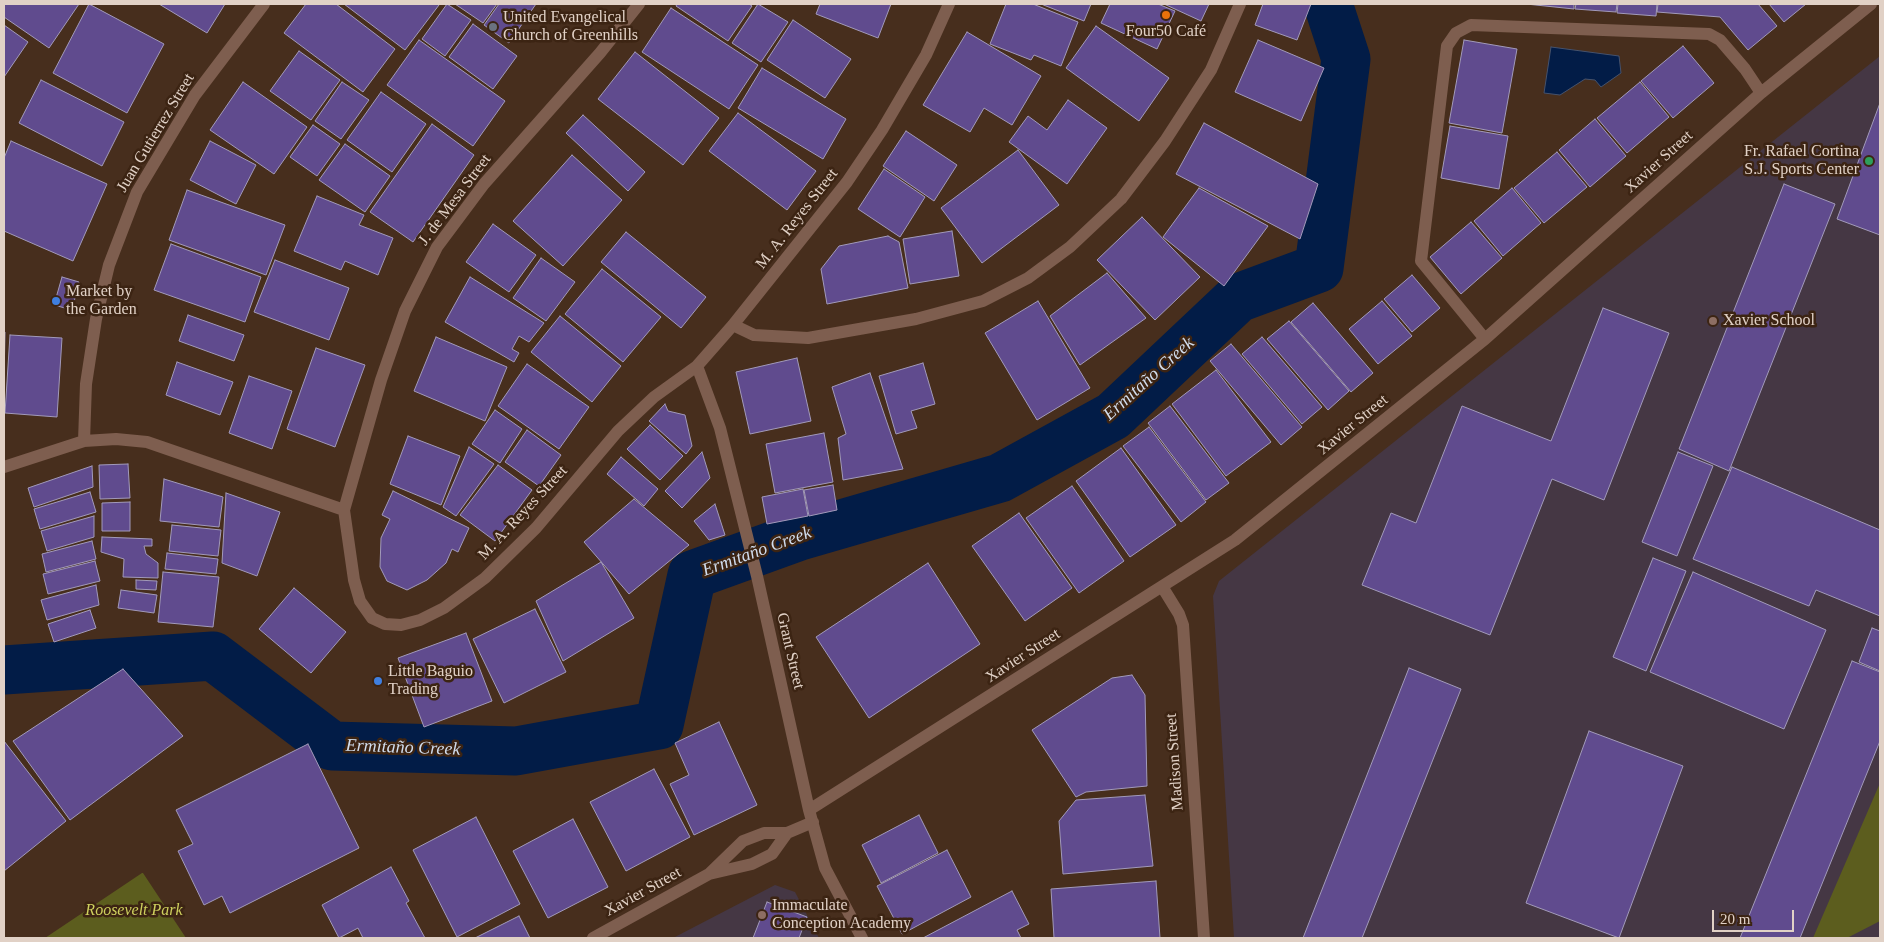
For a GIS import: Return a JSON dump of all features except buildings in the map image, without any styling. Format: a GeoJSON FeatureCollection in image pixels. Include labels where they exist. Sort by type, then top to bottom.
{"type":"FeatureCollection","features":[{"type":"Feature","properties":{"kind":"street","name":"Juan Gutierrez Street"},"geometry":{"type":"LineString","coordinates":[[84,441],[86,384],[96,319],[109,265],[137,192],[195,94],[264,4]]}},
{"type":"Feature","properties":{"kind":"street","name":"J. de Mesa Street"},"geometry":{"type":"LineString","coordinates":[[344,510],[381,380],[405,311],[437,247],[484,184],[600,53],[639,4]]}},
{"type":"Feature","properties":{"kind":"street","name":"M. A. Reyes Street"},"geometry":{"type":"LineString","coordinates":[[344,510],[354,580],[360,601],[372,618],[385,624],[401,625],[420,620],[444,608],[485,578],[536,528],[618,431],[654,397],[697,366],[733,325],[847,182],[882,130],[926,55],[949,4]]}},
{"type":"Feature","properties":{"kind":"street"},"geometry":{"type":"LineString","coordinates":[[733,325],[743,332],[766,337],[808,338],[916,319],[983,301],[1028,278],[1070,246],[1121,199],[1164,142],[1211,70],[1240,4]]}},
{"type":"Feature","properties":{"kind":"street","name":"Xavier Street"},"geometry":{"type":"LineString","coordinates":[[709,874],[752,864],[772,854],[787,833],[811,816],[1236,540],[1485,339],[1761,93],[1871,4]]}},
{"type":"Feature","properties":{"kind":"street"},"geometry":{"type":"LineString","coordinates":[[1485,339],[1421,261],[1447,46],[1456,33],[1472,25],[1709,34],[1720,40],[1745,69],[1761,93]]}},
{"type":"Feature","properties":{"kind":"street","name":"Grant Street"},"geometry":{"type":"LineString","coordinates":[[697,366],[720,428],[757,576],[811,816],[826,868],[862,938]]}},
{"type":"Feature","properties":{"kind":"street"},"geometry":{"type":"LineString","coordinates":[[4,467],[84,441],[116,439],[147,442],[344,510]]}},
{"type":"Feature","properties":{"kind":"street","name":"Madison Street"},"geometry":{"type":"LineString","coordinates":[[1163,588],[1179,614],[1182,625],[1204,938]]}},
{"type":"Feature","properties":{"kind":"street","name":"Xavier Street"},"geometry":{"type":"LineString","coordinates":[[593,938],[709,874],[743,841],[764,833],[787,833]]}},
{"type":"Feature","properties":{"kind":"shaded area","name":"Xavier School"},"geometry":{"type":"Polygon","coordinates":[[[1880,56],[1880,938],[1234,938],[1213,596],[1219,581],[1880,56]]]}},
{"type":"Feature","properties":{"kind":"shaded area","name":"Immaculate Conception Academy"},"geometry":{"type":"Polygon","coordinates":[[[775,885],[795,892],[819,938],[673,938],[775,885]]]}},
{"type":"Feature","properties":{"kind":"green space"},"geometry":{"type":"Polygon","coordinates":[[[1880,783],[1880,921],[1847,938],[1813,938],[1880,783]]]}},
{"type":"Feature","properties":{"kind":"green space","name":"Roosevelt Park"},"geometry":{"type":"Polygon","coordinates":[[[142,873],[186,938],[45,938],[142,873]]]}},
{"type":"Feature","properties":{"kind":"water"},"geometry":{"type":"Polygon","coordinates":[[[1551,47],[1619,56],[1621,73],[1601,87],[1595,80],[1585,79],[1560,95],[1544,93],[1551,47]]]}},
{"type":"Feature","properties":{"kind":"waterway","name":"Ermitaño Creek"},"geometry":{"type":"LineString","coordinates":[[4,670],[213,656],[332,746],[516,751],[659,725],[692,575],[800,536],[1000,478],[1113,416],[1238,298],[1319,268],[1346,59],[1328,4]]}},
{"type":"Feature","properties":{"kind":"place","name":"Four50 Café"},"geometry":{"type":"Point","coordinates":[1166,15]}},
{"type":"Feature","properties":{"kind":"place","name":"United Evangelical Church of Greenhills"},"geometry":{"type":"Point","coordinates":[493,27]}},
{"type":"Feature","properties":{"kind":"place","name":"Fr. Rafael Cortina S.J. Sports Center"},"geometry":{"type":"Point","coordinates":[1869,161]}},
{"type":"Feature","properties":{"kind":"place","name":"Market by the Garden"},"geometry":{"type":"Point","coordinates":[56,301]}},
{"type":"Feature","properties":{"kind":"place","name":"Xavier School"},"geometry":{"type":"Point","coordinates":[1713,321]}},
{"type":"Feature","properties":{"kind":"place","name":"Little Baguio Trading"},"geometry":{"type":"Point","coordinates":[378,681]}},
{"type":"Feature","properties":{"kind":"place","name":"Immaculate Conception Academy"},"geometry":{"type":"Point","coordinates":[762,915]}}]}
